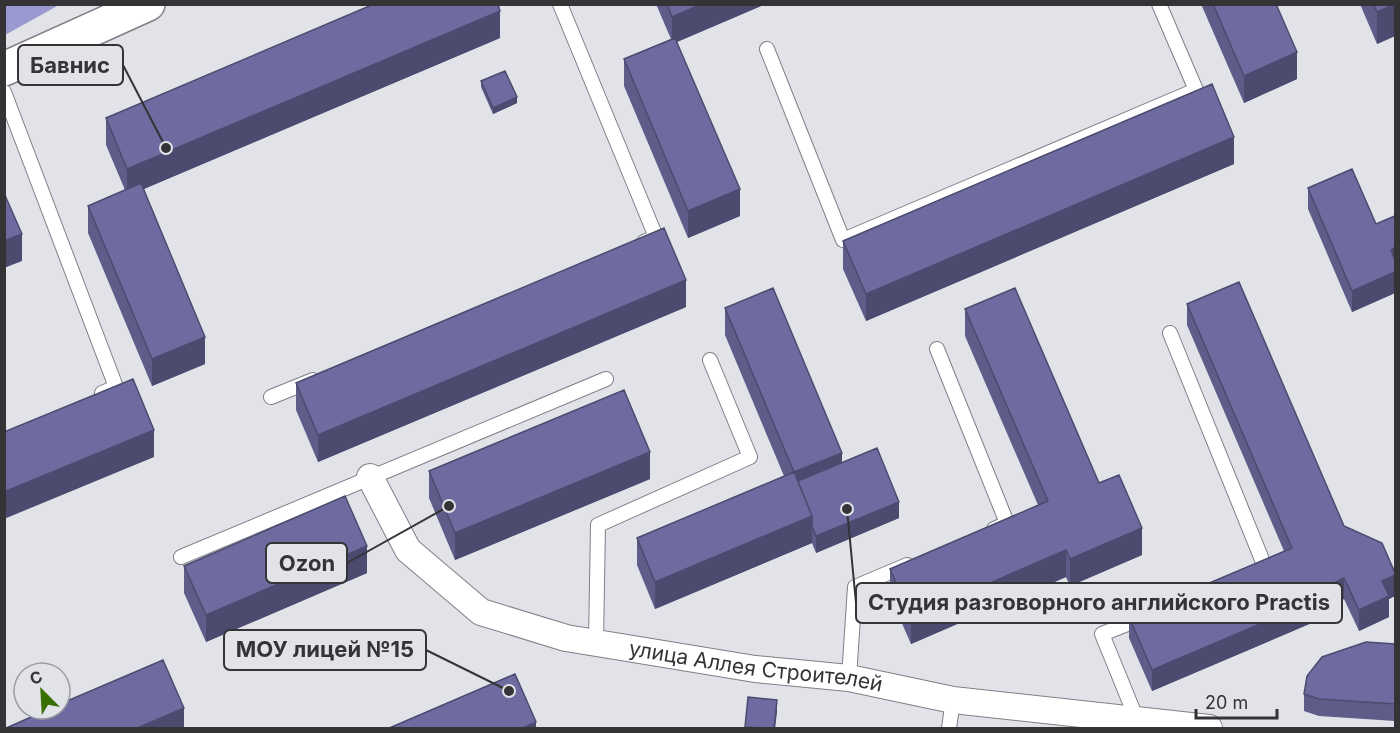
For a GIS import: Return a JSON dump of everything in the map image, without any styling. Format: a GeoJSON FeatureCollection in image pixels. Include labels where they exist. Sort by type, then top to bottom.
{"type":"FeatureCollection","features":[{"type":"Feature","properties":{"kind":"street"},"geometry":{"type":"LineString","coordinates":[[4,69],[148,4]]}},
{"type":"Feature","properties":{"kind":"street","name":"улица Аллея Строителей"},"geometry":{"type":"LineString","coordinates":[[370,477],[408,550],[481,612],[566,638],[755,669],[849,678],[953,700],[1209,729]]}},
{"type":"Feature","properties":{"kind":"lane"},"geometry":{"type":"LineString","coordinates":[[560,4],[656,237],[634,246]]}},
{"type":"Feature","properties":{"kind":"lane"},"geometry":{"type":"LineString","coordinates":[[767,49],[843,240],[1196,90],[1159,4]]}},
{"type":"Feature","properties":{"kind":"lane"},"geometry":{"type":"LineString","coordinates":[[4,92],[116,387],[86,400]]}},
{"type":"Feature","properties":{"kind":"lane"},"geometry":{"type":"LineString","coordinates":[[1170,333],[1265,567],[1244,576]]}},
{"type":"Feature","properties":{"kind":"lane"},"geometry":{"type":"LineString","coordinates":[[937,349],[1007,524],[985,532]]}},
{"type":"Feature","properties":{"kind":"lane"},"geometry":{"type":"LineString","coordinates":[[596,643],[598,525],[750,457],[710,360]]}},
{"type":"Feature","properties":{"kind":"lane"},"geometry":{"type":"LineString","coordinates":[[271,398],[326,375]]}},
{"type":"Feature","properties":{"kind":"lane"},"geometry":{"type":"LineString","coordinates":[[181,557],[606,379]]}},
{"type":"Feature","properties":{"kind":"lane"},"geometry":{"type":"LineString","coordinates":[[849,678],[855,587],[920,560]]}},
{"type":"Feature","properties":{"kind":"lane"},"geometry":{"type":"LineString","coordinates":[[1137,720],[1102,634],[1157,612]]}},
{"type":"Feature","properties":{"kind":"lane"},"geometry":{"type":"LineString","coordinates":[[950,729],[953,700]]}},
{"type":"Feature","properties":{"kind":"shaded area"},"geometry":{"type":"Polygon","coordinates":[[[5,4],[59,4],[59,5],[5,35],[5,4]]]}},
{"type":"Feature","properties":{"kind":"building"},"geometry":{"type":"Polygon","coordinates":[[[374,4],[498,4],[500,11],[127,169],[106,118],[374,4]]]}},
{"type":"Feature","properties":{"kind":"building"},"geometry":{"type":"Polygon","coordinates":[[[667,4],[702,4],[672,17],[667,4]]]}},
{"type":"Feature","properties":{"kind":"building"},"geometry":{"type":"Polygon","coordinates":[[[1213,4],[1276,4],[1297,52],[1244,76],[1213,4]]]}},
{"type":"Feature","properties":{"kind":"building"},"geometry":{"type":"Polygon","coordinates":[[[1373,4],[1395,4],[1377,12],[1373,4]]]}},
{"type":"Feature","properties":{"kind":"building"},"geometry":{"type":"Polygon","coordinates":[[[675,38],[740,189],[688,211],[624,59],[675,38]]]}},
{"type":"Feature","properties":{"kind":"building"},"geometry":{"type":"Polygon","coordinates":[[[505,71],[517,97],[493,108],[481,81],[505,71]]]}},
{"type":"Feature","properties":{"kind":"building"},"geometry":{"type":"Polygon","coordinates":[[[1212,84],[1234,137],[866,294],[843,241],[1212,84]]]}},
{"type":"Feature","properties":{"kind":"building"},"geometry":{"type":"Polygon","coordinates":[[[1352,169],[1376,224],[1395,216],[1395,247],[1391,250],[1395,261],[1395,272],[1352,291],[1308,188],[1352,169]]]}},
{"type":"Feature","properties":{"kind":"building"},"geometry":{"type":"Polygon","coordinates":[[[141,183],[205,337],[152,359],[88,206],[141,183]]]}},
{"type":"Feature","properties":{"kind":"building"},"geometry":{"type":"Polygon","coordinates":[[[4,193],[22,234],[4,241],[4,193]]]}},
{"type":"Feature","properties":{"kind":"building"},"geometry":{"type":"Polygon","coordinates":[[[664,228],[686,280],[318,435],[296,383],[664,228]]]}},
{"type":"Feature","properties":{"kind":"building"},"geometry":{"type":"Polygon","coordinates":[[[1239,282],[1344,526],[1382,543],[1395,575],[1382,581],[1389,596],[1359,610],[1344,578],[1311,594],[1314,601],[1152,670],[1129,617],[1292,548],[1187,304],[1239,282]]]}},
{"type":"Feature","properties":{"kind":"building"},"geometry":{"type":"Polygon","coordinates":[[[773,288],[842,453],[794,472],[725,308],[773,288]]]}},
{"type":"Feature","properties":{"kind":"building"},"geometry":{"type":"Polygon","coordinates":[[[1015,288],[1099,483],[1119,475],[1142,528],[1070,559],[1066,550],[911,617],[890,569],[1048,501],[965,309],[1015,288]]]}},
{"type":"Feature","properties":{"kind":"building"},"geometry":{"type":"Polygon","coordinates":[[[133,379],[154,430],[4,492],[4,432],[133,379]]]}},
{"type":"Feature","properties":{"kind":"building"},"geometry":{"type":"Polygon","coordinates":[[[624,390],[650,452],[455,533],[429,471],[624,390]]]}},
{"type":"Feature","properties":{"kind":"building"},"geometry":{"type":"Polygon","coordinates":[[[877,448],[899,502],[816,536],[812,526],[812,516],[798,481],[877,448]]]}},
{"type":"Feature","properties":{"kind":"building"},"geometry":{"type":"Polygon","coordinates":[[[794,472],[812,516],[655,582],[637,538],[794,472]]]}},
{"type":"Feature","properties":{"kind":"building"},"geometry":{"type":"Polygon","coordinates":[[[345,496],[367,546],[206,615],[184,566],[345,496]]]}},
{"type":"Feature","properties":{"kind":"building"},"geometry":{"type":"Polygon","coordinates":[[[1366,642],[1395,644],[1395,704],[1319,699],[1304,694],[1307,676],[1322,657],[1366,642]]]}},
{"type":"Feature","properties":{"kind":"building"},"geometry":{"type":"Polygon","coordinates":[[[163,660],[184,708],[135,729],[4,729],[22,721],[72,721],[72,699],[163,660]]]}},
{"type":"Feature","properties":{"kind":"building"},"geometry":{"type":"Polygon","coordinates":[[[515,674],[536,722],[521,729],[387,729],[515,674]]]}},
{"type":"Feature","properties":{"kind":"building"},"geometry":{"type":"Polygon","coordinates":[[[748,697],[777,700],[774,729],[745,727],[748,697]]]}},
{"type":"Feature","properties":{"kind":"place","name":"Бавнис"},"geometry":{"type":"Point","coordinates":[166,148]}},
{"type":"Feature","properties":{"kind":"place","name":"Ozon"},"geometry":{"type":"Point","coordinates":[449,506]}},
{"type":"Feature","properties":{"kind":"place","name":"Студия разговорного английского Practis"},"geometry":{"type":"Point","coordinates":[847,509]}},
{"type":"Feature","properties":{"kind":"place","name":"МОУ лицей №15"},"geometry":{"type":"Point","coordinates":[509,691]}}]}
